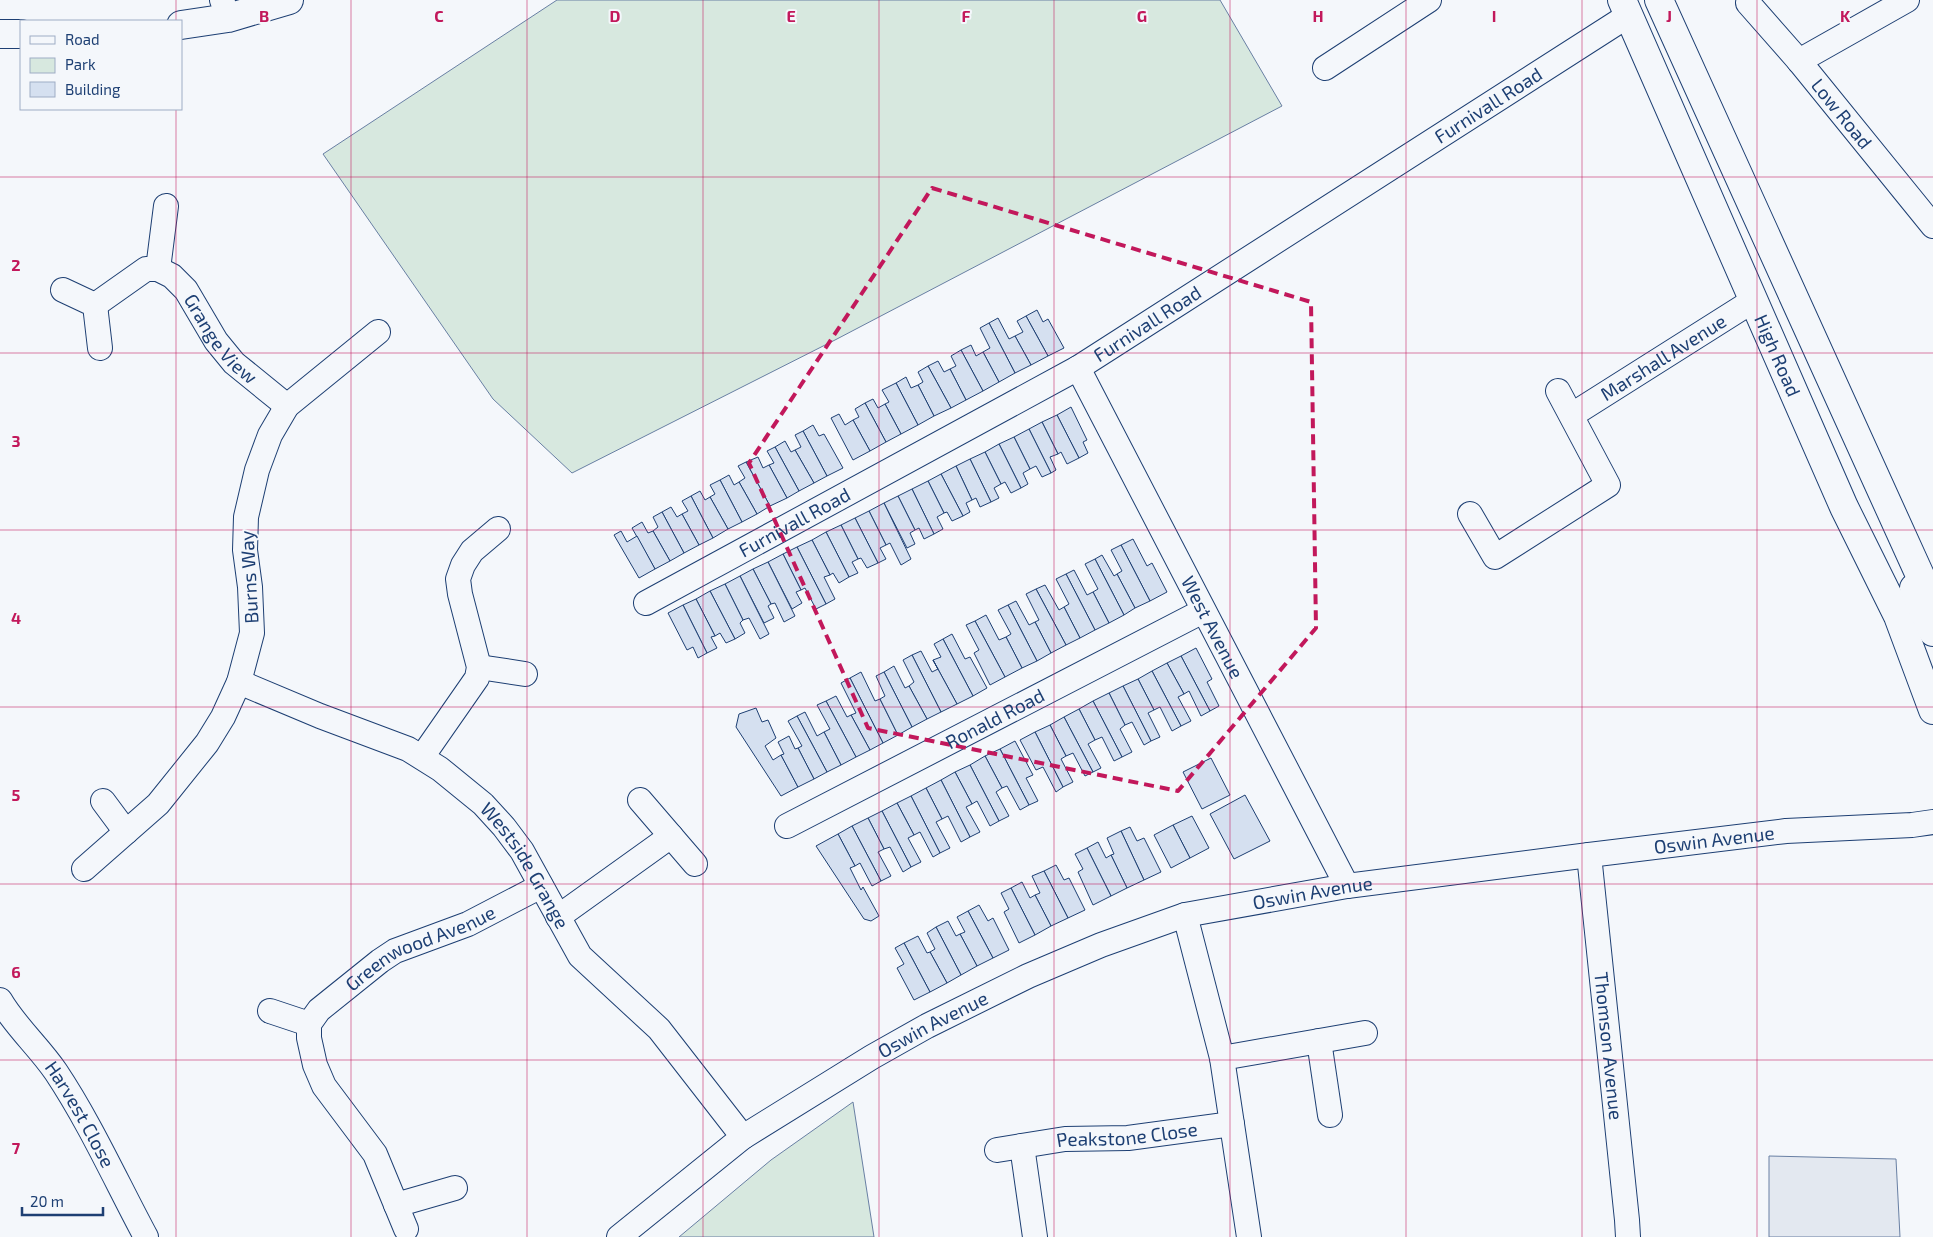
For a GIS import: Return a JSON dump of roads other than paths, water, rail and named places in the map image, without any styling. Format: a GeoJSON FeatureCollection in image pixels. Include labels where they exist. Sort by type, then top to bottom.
{"type":"FeatureCollection","features":[{"type":"Feature","properties":{"kind":"main road"},"geometry":{"type":"LineString","coordinates":[[182,25],[225,9],[289,0]]}},
{"type":"Feature","properties":{"kind":"main road","name":"High Road"},"geometry":{"type":"LineString","coordinates":[[1659,0],[1907,547]]}},
{"type":"Feature","properties":{"kind":"main road","name":"High Road"},"geometry":{"type":"LineString","coordinates":[[1626,8],[1844,507],[1898,616],[1933,710]]}},
{"type":"Feature","properties":{"kind":"main road"},"geometry":{"type":"LineString","coordinates":[[0,34],[20,34]]}},
{"type":"Feature","properties":{"kind":"main road"},"geometry":{"type":"LineString","coordinates":[[1907,547],[1933,604]]}},
{"type":"Feature","properties":{"kind":"main road"},"geometry":{"type":"LineString","coordinates":[[1907,547],[1914,589],[1933,632]]}},
{"type":"Feature","properties":{"kind":"street"},"geometry":{"type":"LineString","coordinates":[[1325,68],[1429,0]]}},
{"type":"Feature","properties":{"kind":"street"},"geometry":{"type":"LineString","coordinates":[[1799,61],[1907,0]]}},
{"type":"Feature","properties":{"kind":"street","name":"Low Road"},"geometry":{"type":"LineString","coordinates":[[1748,3],[1799,61],[1933,226]]}},
{"type":"Feature","properties":{"kind":"street","name":"Furnivall Road"},"geometry":{"type":"LineString","coordinates":[[646,603],[1078,368],[1626,8]]}},
{"type":"Feature","properties":{"kind":"street"},"geometry":{"type":"LineString","coordinates":[[94,306],[146,269],[158,269],[166,206]]}},
{"type":"Feature","properties":{"kind":"street","name":"Grange View"},"geometry":{"type":"LineString","coordinates":[[158,269],[172,276],[186,290],[216,341],[234,363],[287,406]]}},
{"type":"Feature","properties":{"kind":"street"},"geometry":{"type":"LineString","coordinates":[[63,290],[94,306]]}},
{"type":"Feature","properties":{"kind":"street","name":"Marshall Avenue"},"geometry":{"type":"LineString","coordinates":[[1572,415],[1754,300]]}},
{"type":"Feature","properties":{"kind":"street"},"geometry":{"type":"LineString","coordinates":[[94,306],[100,348]]}},
{"type":"Feature","properties":{"kind":"street","name":"Burns Way"},"geometry":{"type":"LineString","coordinates":[[84,869],[158,804],[201,751],[223,716],[239,682],[252,633],[250,587],[245,550],[246,518],[257,470],[270,435],[287,406],[378,332]]}},
{"type":"Feature","properties":{"kind":"street","name":"West Avenue"},"geometry":{"type":"LineString","coordinates":[[1078,368],[1347,886]]}},
{"type":"Feature","properties":{"kind":"street"},"geometry":{"type":"LineString","coordinates":[[1470,514],[1495,557],[1608,484],[1558,391]]}},
{"type":"Feature","properties":{"kind":"street"},"geometry":{"type":"LineString","coordinates":[[422,758],[477,678],[479,667],[460,594],[458,578],[472,550],[498,529]]}},
{"type":"Feature","properties":{"kind":"street","name":"Ronald Road"},"geometry":{"type":"LineString","coordinates":[[787,826],[1203,611]]}},
{"type":"Feature","properties":{"kind":"street"},"geometry":{"type":"LineString","coordinates":[[479,667],[525,674]]}},
{"type":"Feature","properties":{"kind":"street","name":"Westside Grange"},"geometry":{"type":"LineString","coordinates":[[239,682],[320,716],[408,749],[440,768],[476,798],[499,821],[522,851],[580,956],[659,1029],[743,1137]]}},
{"type":"Feature","properties":{"kind":"street"},"geometry":{"type":"LineString","coordinates":[[640,800],[695,864]]}},
{"type":"Feature","properties":{"kind":"street"},"geometry":{"type":"LineString","coordinates":[[103,801],[126,832]]}},
{"type":"Feature","properties":{"kind":"street","name":"Oswin Avenue"},"geometry":{"type":"LineString","coordinates":[[743,1137],[872,1057],[935,1021],[1028,976],[1101,945],[1185,915],[1347,886],[1589,855],[1786,831],[1912,825],[1933,822]]}},
{"type":"Feature","properties":{"kind":"street"},"geometry":{"type":"LineString","coordinates":[[558,917],[671,836]]}},
{"type":"Feature","properties":{"kind":"street","name":"Thomson Avenue"},"geometry":{"type":"LineString","coordinates":[[1589,855],[1628,1237]]}},
{"type":"Feature","properties":{"kind":"street","name":"Greenwood Avenue"},"geometry":{"type":"LineString","coordinates":[[309,1024],[319,1010],[395,951],[468,924],[541,886]]}},
{"type":"Feature","properties":{"kind":"street"},"geometry":{"type":"LineString","coordinates":[[1185,915],[1222,1058],[1249,1237]]}},
{"type":"Feature","properties":{"kind":"street","name":"Harvest Close"},"geometry":{"type":"LineString","coordinates":[[0,1000],[8,1013],[56,1072],[77,1107],[146,1237]]}},
{"type":"Feature","properties":{"kind":"street"},"geometry":{"type":"LineString","coordinates":[[270,1012],[309,1024],[309,1038],[315,1066],[324,1086],[375,1154],[406,1229]]}},
{"type":"Feature","properties":{"kind":"street"},"geometry":{"type":"LineString","coordinates":[[1222,1058],[1365,1033]]}},
{"type":"Feature","properties":{"kind":"street"},"geometry":{"type":"LineString","coordinates":[[1319,1041],[1330,1115]]}},
{"type":"Feature","properties":{"kind":"street","name":"Peakstone Close"},"geometry":{"type":"LineString","coordinates":[[997,1150],[1065,1139],[1128,1138],[1232,1124]]}},
{"type":"Feature","properties":{"kind":"street"},"geometry":{"type":"LineString","coordinates":[[619,1237],[743,1137]]}},
{"type":"Feature","properties":{"kind":"street"},"geometry":{"type":"LineString","coordinates":[[1022,1146],[1035,1237]]}},
{"type":"Feature","properties":{"kind":"street"},"geometry":{"type":"LineString","coordinates":[[396,1205],[455,1188]]}}]}
